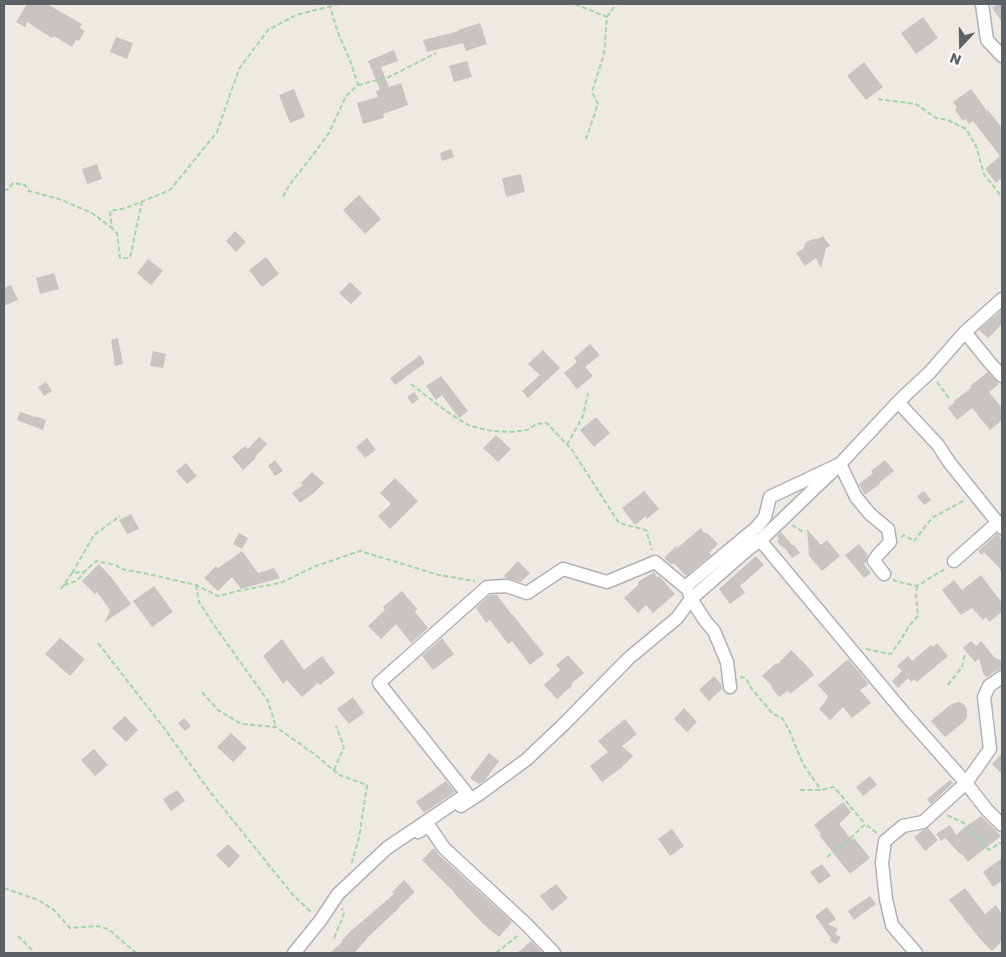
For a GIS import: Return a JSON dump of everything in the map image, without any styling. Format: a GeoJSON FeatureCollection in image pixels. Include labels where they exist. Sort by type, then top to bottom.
{"type":"FeatureCollection","features":[{"type":"Feature","properties":{"kind":"street"},"geometry":{"type":"LineString","coordinates":[[982,4],[987,40],[1002,56]]}},
{"type":"Feature","properties":{"kind":"street"},"geometry":{"type":"LineString","coordinates":[[387,848],[430,826],[478,795],[526,760],[629,658],[677,618],[691,599],[760,540],[840,464],[898,402],[930,372],[965,332],[1002,299]]}},
{"type":"Feature","properties":{"kind":"street"},"geometry":{"type":"LineString","coordinates":[[965,332],[1002,376]]}},
{"type":"Feature","properties":{"kind":"street"},"geometry":{"type":"LineString","coordinates":[[898,402],[938,445],[949,462],[1000,525],[954,561]]}},
{"type":"Feature","properties":{"kind":"street"},"geometry":{"type":"LineString","coordinates":[[840,464],[856,497],[870,514],[888,529],[890,542],[874,561],[884,574]]}},
{"type":"Feature","properties":{"kind":"street"},"geometry":{"type":"LineString","coordinates":[[685,587],[757,527],[765,518],[770,497],[840,464]]}},
{"type":"Feature","properties":{"kind":"street"},"geometry":{"type":"LineString","coordinates":[[760,540],[987,810],[1002,825]]}},
{"type":"Feature","properties":{"kind":"street"},"geometry":{"type":"LineString","coordinates":[[294,953],[341,891],[387,848],[467,794],[379,683],[487,587],[507,586],[527,593],[563,569],[607,582],[655,562],[688,590],[691,599],[714,631],[727,662],[730,680]]}},
{"type":"Feature","properties":{"kind":"street"},"geometry":{"type":"LineString","coordinates":[[916,953],[892,925],[886,899],[882,863],[885,841],[903,826],[922,822],[966,783],[990,749],[984,697],[989,686],[1002,677]]}},
{"type":"Feature","properties":{"kind":"street"},"geometry":{"type":"LineString","coordinates":[[430,826],[444,848],[526,924],[554,953]]}},
{"type":"Feature","properties":{"kind":"path"},"geometry":{"type":"LineString","coordinates":[[112,228],[110,211],[126,208],[170,190],[217,132],[239,69],[268,30],[296,16],[339,4]]}},
{"type":"Feature","properties":{"kind":"path"},"geometry":{"type":"LineString","coordinates":[[575,4],[608,17]]}},
{"type":"Feature","properties":{"kind":"path"},"geometry":{"type":"LineString","coordinates":[[586,139],[598,104],[592,92],[604,54],[608,17],[616,4]]}},
{"type":"Feature","properties":{"kind":"path"},"geometry":{"type":"LineString","coordinates":[[330,6],[337,30],[358,84]]}},
{"type":"Feature","properties":{"kind":"path"},"geometry":{"type":"LineString","coordinates":[[283,197],[290,184],[329,133],[346,96],[358,84],[389,77],[436,53]]}},
{"type":"Feature","properties":{"kind":"path"},"geometry":{"type":"LineString","coordinates":[[878,99],[916,104],[936,118],[948,120],[966,129],[976,146],[984,174],[1002,197]]}},
{"type":"Feature","properties":{"kind":"path"},"geometry":{"type":"LineString","coordinates":[[4,190],[7,190],[13,183],[25,185],[29,191],[92,213],[117,233],[120,258],[130,258],[142,201]]}},
{"type":"Feature","properties":{"kind":"path"},"geometry":{"type":"LineString","coordinates":[[930,372],[950,400]]}},
{"type":"Feature","properties":{"kind":"path"},"geometry":{"type":"LineString","coordinates":[[411,384],[450,414],[470,426],[493,432],[512,432],[527,430],[537,424],[547,423],[572,450],[620,523],[646,530],[655,562]]}},
{"type":"Feature","properties":{"kind":"path"},"geometry":{"type":"LineString","coordinates":[[567,445],[583,416],[588,393]]}},
{"type":"Feature","properties":{"kind":"path"},"geometry":{"type":"LineString","coordinates":[[890,542],[904,535],[914,541],[932,518],[963,502],[968,486]]}},
{"type":"Feature","properties":{"kind":"path"},"geometry":{"type":"LineString","coordinates":[[120,516],[94,535],[62,587],[77,581],[96,560],[116,564],[120,569],[196,585],[218,596],[280,583],[316,566],[360,551],[439,575],[478,582]]}},
{"type":"Feature","properties":{"kind":"path"},"geometry":{"type":"LineString","coordinates":[[884,574],[895,581],[917,586],[939,573],[954,561]]}},
{"type":"Feature","properties":{"kind":"path"},"geometry":{"type":"LineString","coordinates":[[72,573],[84,572]]}},
{"type":"Feature","properties":{"kind":"path"},"geometry":{"type":"LineString","coordinates":[[196,585],[199,602],[268,701],[276,727]]}},
{"type":"Feature","properties":{"kind":"path"},"geometry":{"type":"LineString","coordinates":[[850,648],[891,654],[908,626],[918,616],[917,586]]}},
{"type":"Feature","properties":{"kind":"path"},"geometry":{"type":"LineString","coordinates":[[98,642],[211,793],[293,895],[320,921]]}},
{"type":"Feature","properties":{"kind":"path"},"geometry":{"type":"LineString","coordinates":[[948,686],[962,667],[965,654]]}},
{"type":"Feature","properties":{"kind":"path"},"geometry":{"type":"LineString","coordinates":[[730,680],[746,678],[773,714],[782,718],[803,764],[821,790]]}},
{"type":"Feature","properties":{"kind":"path"},"geometry":{"type":"LineString","coordinates":[[202,692],[218,710],[241,724],[276,727],[317,756],[339,775],[367,784],[359,838],[341,891],[344,914],[334,938]]}},
{"type":"Feature","properties":{"kind":"path"},"geometry":{"type":"LineString","coordinates":[[334,770],[344,747],[336,726]]}},
{"type":"Feature","properties":{"kind":"path"},"geometry":{"type":"LineString","coordinates":[[800,790],[821,790],[834,787],[865,824],[885,841]]}},
{"type":"Feature","properties":{"kind":"path"},"geometry":{"type":"LineString","coordinates":[[942,817],[949,816],[964,823],[989,850],[1002,842]]}},
{"type":"Feature","properties":{"kind":"path"},"geometry":{"type":"LineString","coordinates":[[827,857],[865,824]]}},
{"type":"Feature","properties":{"kind":"path"},"geometry":{"type":"LineString","coordinates":[[4,888],[46,904],[70,928],[98,926],[108,929],[136,953]]}},
{"type":"Feature","properties":{"kind":"path"},"geometry":{"type":"LineString","coordinates":[[496,953],[516,937],[526,924]]}},
{"type":"Feature","properties":{"kind":"path"},"geometry":{"type":"LineString","coordinates":[[18,936],[34,953]]}},
{"type":"Feature","properties":{"kind":"building"},"geometry":{"type":"Polygon","coordinates":[[[27,4],[47,4],[82,24],[80,28],[85,31],[79,41],[76,40],[72,47],[54,36],[52,38],[27,22],[25,27],[16,22],[27,4]]]}},
{"type":"Feature","properties":{"kind":"building"},"geometry":{"type":"Polygon","coordinates":[[[997,4],[1002,4],[1002,22],[992,8],[997,4]]]}},
{"type":"Feature","properties":{"kind":"building"},"geometry":{"type":"Polygon","coordinates":[[[923,17],[938,38],[916,54],[901,33],[923,17]]]}},
{"type":"Feature","properties":{"kind":"building"},"geometry":{"type":"Polygon","coordinates":[[[480,23],[487,44],[466,51],[463,43],[427,52],[423,40],[459,31],[480,23]]]}},
{"type":"Feature","properties":{"kind":"building"},"geometry":{"type":"Polygon","coordinates":[[[116,37],[133,43],[127,59],[110,52],[116,37]]]}},
{"type":"Feature","properties":{"kind":"building"},"geometry":{"type":"Polygon","coordinates":[[[394,50],[398,61],[381,67],[389,87],[401,83],[408,105],[383,114],[384,118],[363,124],[357,103],[378,97],[376,91],[380,90],[368,61],[394,50]]]}},
{"type":"Feature","properties":{"kind":"building"},"geometry":{"type":"Polygon","coordinates":[[[467,61],[472,77],[454,82],[449,66],[467,61]]]}},
{"type":"Feature","properties":{"kind":"building"},"geometry":{"type":"Polygon","coordinates":[[[864,62],[883,87],[866,100],[847,76],[864,62]]]}},
{"type":"Feature","properties":{"kind":"building"},"geometry":{"type":"Polygon","coordinates":[[[294,89],[305,117],[290,123],[279,95],[294,89]]]}},
{"type":"Feature","properties":{"kind":"building"},"geometry":{"type":"Polygon","coordinates":[[[971,89],[1002,128],[1002,178],[996,183],[985,169],[1000,156],[973,121],[969,124],[966,119],[963,121],[955,110],[957,108],[953,102],[971,89]]]}},
{"type":"Feature","properties":{"kind":"building"},"geometry":{"type":"Polygon","coordinates":[[[451,149],[454,157],[442,161],[440,153],[451,149]]]}},
{"type":"Feature","properties":{"kind":"building"},"geometry":{"type":"Polygon","coordinates":[[[97,164],[102,179],[87,184],[82,169],[97,164]]]}},
{"type":"Feature","properties":{"kind":"building"},"geometry":{"type":"Polygon","coordinates":[[[521,174],[525,192],[506,197],[502,178],[521,174]]]}},
{"type":"Feature","properties":{"kind":"building"},"geometry":{"type":"Polygon","coordinates":[[[359,195],[381,219],[365,234],[343,210],[359,195]]]}},
{"type":"Feature","properties":{"kind":"building"},"geometry":{"type":"Polygon","coordinates":[[[235,231],[246,242],[236,252],[226,241],[235,231]]]}},
{"type":"Feature","properties":{"kind":"building"},"geometry":{"type":"Polygon","coordinates":[[[823,236],[830,246],[826,248],[821,268],[816,258],[805,266],[796,253],[803,249],[806,242],[823,236]]]}},
{"type":"Feature","properties":{"kind":"building"},"geometry":{"type":"Polygon","coordinates":[[[266,257],[279,274],[262,287],[249,270],[266,257]]]}},
{"type":"Feature","properties":{"kind":"building"},"geometry":{"type":"Polygon","coordinates":[[[148,259],[163,271],[151,285],[137,273],[148,259]]]}},
{"type":"Feature","properties":{"kind":"building"},"geometry":{"type":"Polygon","coordinates":[[[54,273],[59,289],[40,294],[36,278],[54,273]]]}},
{"type":"Feature","properties":{"kind":"building"},"geometry":{"type":"Polygon","coordinates":[[[350,282],[362,293],[351,304],[339,293],[350,282]]]}},
{"type":"Feature","properties":{"kind":"building"},"geometry":{"type":"Polygon","coordinates":[[[11,285],[18,300],[4,306],[4,288],[11,285]]]}},
{"type":"Feature","properties":{"kind":"building"},"geometry":{"type":"Polygon","coordinates":[[[1002,310],[1002,324],[988,338],[979,330],[1002,310]]]}},
{"type":"Feature","properties":{"kind":"building"},"geometry":{"type":"Polygon","coordinates":[[[118,338],[123,364],[115,366],[111,340],[118,338]]]}},
{"type":"Feature","properties":{"kind":"building"},"geometry":{"type":"Polygon","coordinates":[[[590,344],[600,355],[585,367],[593,376],[577,389],[564,373],[577,362],[574,358],[590,344]]]}},
{"type":"Feature","properties":{"kind":"building"},"geometry":{"type":"Polygon","coordinates":[[[543,350],[560,368],[528,398],[522,391],[540,375],[528,364],[543,350]]]}},
{"type":"Feature","properties":{"kind":"building"},"geometry":{"type":"Polygon","coordinates":[[[153,351],[166,354],[163,368],[150,366],[153,351]]]}},
{"type":"Feature","properties":{"kind":"building"},"geometry":{"type":"Polygon","coordinates":[[[420,355],[425,363],[395,385],[390,378],[420,355]]]}},
{"type":"Feature","properties":{"kind":"building"},"geometry":{"type":"Polygon","coordinates":[[[988,372],[999,384],[989,392],[1002,408],[1002,420],[990,430],[972,408],[957,420],[948,408],[971,388],[970,386],[988,372]]]}},
{"type":"Feature","properties":{"kind":"building"},"geometry":{"type":"Polygon","coordinates":[[[441,376],[468,411],[459,418],[442,395],[436,400],[426,386],[441,376]]]}},
{"type":"Feature","properties":{"kind":"building"},"geometry":{"type":"Polygon","coordinates":[[[46,382],[52,391],[44,396],[38,387],[46,382]]]}},
{"type":"Feature","properties":{"kind":"building"},"geometry":{"type":"Polygon","coordinates":[[[414,392],[419,399],[412,404],[407,397],[414,392]]]}},
{"type":"Feature","properties":{"kind":"building"},"geometry":{"type":"Polygon","coordinates":[[[20,412],[46,420],[43,430],[17,420],[20,412]]]}},
{"type":"Feature","properties":{"kind":"building"},"geometry":{"type":"Polygon","coordinates":[[[596,417],[610,433],[594,447],[580,430],[596,417]]]}},
{"type":"Feature","properties":{"kind":"building"},"geometry":{"type":"Polygon","coordinates":[[[496,435],[511,449],[498,462],[483,448],[496,435]]]}},
{"type":"Feature","properties":{"kind":"building"},"geometry":{"type":"Polygon","coordinates":[[[259,437],[267,444],[243,470],[232,457],[245,446],[248,449],[259,437]]]}},
{"type":"Feature","properties":{"kind":"building"},"geometry":{"type":"Polygon","coordinates":[[[367,438],[376,450],[365,458],[356,447],[367,438]]]}},
{"type":"Feature","properties":{"kind":"building"},"geometry":{"type":"Polygon","coordinates":[[[275,460],[283,471],[275,476],[268,466],[275,460]]]}},
{"type":"Feature","properties":{"kind":"building"},"geometry":{"type":"Polygon","coordinates":[[[885,460],[894,471],[865,495],[859,484],[885,460]]]}},
{"type":"Feature","properties":{"kind":"building"},"geometry":{"type":"Polygon","coordinates":[[[186,463],[197,476],[187,484],[176,471],[186,463]]]}},
{"type":"Feature","properties":{"kind":"building"},"geometry":{"type":"Polygon","coordinates":[[[312,472],[324,483],[300,503],[292,493],[303,485],[301,483],[312,472]]]}},
{"type":"Feature","properties":{"kind":"building"},"geometry":{"type":"Polygon","coordinates":[[[395,478],[418,501],[390,529],[378,516],[391,504],[380,493],[395,478]]]}},
{"type":"Feature","properties":{"kind":"building"},"geometry":{"type":"Polygon","coordinates":[[[644,491],[659,509],[647,519],[646,516],[635,525],[622,508],[644,491]]]}},
{"type":"Feature","properties":{"kind":"building"},"geometry":{"type":"Polygon","coordinates":[[[924,491],[931,500],[924,505],[917,496],[924,491]]]}},
{"type":"Feature","properties":{"kind":"building"},"geometry":{"type":"Polygon","coordinates":[[[131,514],[139,529],[127,534],[119,520],[131,514]]]}},
{"type":"Feature","properties":{"kind":"building"},"geometry":{"type":"Polygon","coordinates":[[[701,528],[704,533],[706,532],[718,544],[709,553],[711,555],[686,576],[674,563],[672,565],[664,558],[676,546],[677,548],[701,528]]]}},
{"type":"Feature","properties":{"kind":"building"},"geometry":{"type":"Polygon","coordinates":[[[807,529],[821,545],[827,540],[840,556],[822,571],[809,556],[807,529]]]}},
{"type":"Feature","properties":{"kind":"building"},"geometry":{"type":"Polygon","coordinates":[[[781,532],[800,553],[792,558],[777,541],[779,539],[777,536],[781,532]]]}},
{"type":"Feature","properties":{"kind":"building"},"geometry":{"type":"Polygon","coordinates":[[[239,533],[248,538],[242,549],[233,544],[239,533]]]}},
{"type":"Feature","properties":{"kind":"building"},"geometry":{"type":"Polygon","coordinates":[[[997,534],[1002,539],[1002,571],[984,552],[982,555],[978,551],[997,534]]]}},
{"type":"Feature","properties":{"kind":"building"},"geometry":{"type":"Polygon","coordinates":[[[859,544],[868,555],[864,564],[871,573],[864,578],[845,555],[859,544]]]}},
{"type":"Feature","properties":{"kind":"building"},"geometry":{"type":"Polygon","coordinates":[[[242,551],[258,573],[274,568],[280,578],[241,589],[232,577],[218,591],[204,578],[216,566],[218,568],[242,551]]]}},
{"type":"Feature","properties":{"kind":"building"},"geometry":{"type":"Polygon","coordinates":[[[756,556],[764,565],[740,586],[745,593],[730,604],[719,589],[756,556]]]}},
{"type":"Feature","properties":{"kind":"building"},"geometry":{"type":"Polygon","coordinates":[[[518,561],[530,573],[521,582],[504,576],[518,561]]]}},
{"type":"Feature","properties":{"kind":"building"},"geometry":{"type":"Polygon","coordinates":[[[99,564],[131,604],[105,622],[110,610],[97,592],[95,594],[82,581],[99,564]]]}},
{"type":"Feature","properties":{"kind":"building"},"geometry":{"type":"Polygon","coordinates":[[[654,572],[675,594],[653,613],[646,605],[638,613],[624,598],[639,584],[638,582],[654,572]]]}},
{"type":"Feature","properties":{"kind":"building"},"geometry":{"type":"Polygon","coordinates":[[[981,575],[1002,603],[1002,612],[989,622],[986,617],[983,620],[972,608],[961,615],[942,590],[954,580],[962,590],[981,575]]]}},
{"type":"Feature","properties":{"kind":"building"},"geometry":{"type":"Polygon","coordinates":[[[154,586],[173,612],[152,627],[133,601],[154,586]]]}},
{"type":"Feature","properties":{"kind":"building"},"geometry":{"type":"Polygon","coordinates":[[[402,591],[417,609],[415,612],[428,628],[411,643],[396,624],[381,639],[368,626],[385,610],[383,607],[402,591]]]}},
{"type":"Feature","properties":{"kind":"building"},"geometry":{"type":"Polygon","coordinates":[[[490,595],[497,595],[544,654],[530,665],[512,641],[508,644],[490,620],[486,623],[476,608],[490,595]]]}},
{"type":"Feature","properties":{"kind":"building"},"geometry":{"type":"Polygon","coordinates":[[[60,638],[85,659],[70,676],[45,654],[60,638]]]}},
{"type":"Feature","properties":{"kind":"building"},"geometry":{"type":"Polygon","coordinates":[[[442,638],[454,654],[433,670],[422,656],[442,638]]]}},
{"type":"Feature","properties":{"kind":"building"},"geometry":{"type":"Polygon","coordinates":[[[282,639],[304,670],[322,656],[335,673],[320,685],[318,683],[302,697],[287,680],[283,684],[263,656],[282,639]]]}},
{"type":"Feature","properties":{"kind":"building"},"geometry":{"type":"Polygon","coordinates":[[[971,641],[976,646],[981,641],[995,658],[1000,660],[1002,669],[987,677],[985,676],[979,659],[975,662],[963,648],[971,641]]]}},
{"type":"Feature","properties":{"kind":"building"},"geometry":{"type":"Polygon","coordinates":[[[937,643],[948,656],[917,682],[914,679],[911,682],[908,678],[898,688],[892,681],[902,671],[897,666],[908,656],[912,661],[931,645],[933,647],[937,643]]]}},
{"type":"Feature","properties":{"kind":"building"},"geometry":{"type":"Polygon","coordinates":[[[791,650],[814,675],[790,694],[788,691],[779,697],[762,676],[776,663],[778,664],[791,650]]]}},
{"type":"Feature","properties":{"kind":"building"},"geometry":{"type":"Polygon","coordinates":[[[568,655],[584,673],[557,699],[544,685],[560,670],[556,665],[568,655]]]}},
{"type":"Feature","properties":{"kind":"building"},"geometry":{"type":"Polygon","coordinates":[[[848,659],[869,684],[860,690],[871,703],[852,718],[843,707],[830,720],[819,709],[828,696],[818,685],[848,659]]]}},
{"type":"Feature","properties":{"kind":"building"},"geometry":{"type":"Polygon","coordinates":[[[714,676],[721,684],[722,689],[709,701],[699,690],[714,676]]]}},
{"type":"Feature","properties":{"kind":"building"},"geometry":{"type":"Polygon","coordinates":[[[353,697],[364,713],[349,724],[337,709],[353,697]]]}},
{"type":"Feature","properties":{"kind":"building"},"geometry":{"type":"Polygon","coordinates":[[[958,702],[965,706],[967,717],[964,722],[945,737],[931,721],[950,705],[958,702]]]}},
{"type":"Feature","properties":{"kind":"building"},"geometry":{"type":"Polygon","coordinates":[[[684,708],[697,722],[687,732],[674,719],[684,708]]]}},
{"type":"Feature","properties":{"kind":"building"},"geometry":{"type":"Polygon","coordinates":[[[125,716],[138,730],[126,742],[112,728],[125,716]]]}},
{"type":"Feature","properties":{"kind":"building"},"geometry":{"type":"Polygon","coordinates":[[[184,718],[191,726],[185,731],[178,723],[184,718]]]}},
{"type":"Feature","properties":{"kind":"building"},"geometry":{"type":"Polygon","coordinates":[[[625,719],[637,734],[622,746],[633,756],[602,782],[590,766],[608,752],[598,741],[625,719]]]}},
{"type":"Feature","properties":{"kind":"building"},"geometry":{"type":"Polygon","coordinates":[[[231,733],[247,748],[233,762],[217,747],[231,733]]]}},
{"type":"Feature","properties":{"kind":"building"},"geometry":{"type":"Polygon","coordinates":[[[94,749],[108,765],[95,776],[81,760],[94,749]]]}},
{"type":"Feature","properties":{"kind":"building"},"geometry":{"type":"Polygon","coordinates":[[[489,753],[499,761],[485,780],[479,784],[470,778],[489,753]]]}},
{"type":"Feature","properties":{"kind":"building"},"geometry":{"type":"Polygon","coordinates":[[[1002,753],[1002,774],[992,764],[1002,753]]]}},
{"type":"Feature","properties":{"kind":"building"},"geometry":{"type":"Polygon","coordinates":[[[870,776],[877,785],[863,796],[856,787],[870,776]]]}},
{"type":"Feature","properties":{"kind":"building"},"geometry":{"type":"Polygon","coordinates":[[[950,780],[953,783],[931,804],[927,799],[950,780]]]}},
{"type":"Feature","properties":{"kind":"building"},"geometry":{"type":"Polygon","coordinates":[[[446,781],[455,792],[424,813],[416,802],[446,781]]]}},
{"type":"Feature","properties":{"kind":"building"},"geometry":{"type":"Polygon","coordinates":[[[177,790],[185,801],[171,811],[163,799],[177,790]]]}},
{"type":"Feature","properties":{"kind":"building"},"geometry":{"type":"Polygon","coordinates":[[[843,802],[851,812],[839,824],[852,840],[854,838],[870,858],[850,874],[819,835],[821,834],[814,825],[843,802]]]}},
{"type":"Feature","properties":{"kind":"building"},"geometry":{"type":"Polygon","coordinates":[[[981,816],[1001,836],[968,862],[945,838],[941,841],[936,834],[950,825],[956,835],[981,816]]]}},
{"type":"Feature","properties":{"kind":"building"},"geometry":{"type":"Polygon","coordinates":[[[928,828],[938,840],[925,851],[914,837],[928,828]]]}},
{"type":"Feature","properties":{"kind":"building"},"geometry":{"type":"Polygon","coordinates":[[[672,829],[684,846],[670,856],[658,839],[672,829]]]}},
{"type":"Feature","properties":{"kind":"building"},"geometry":{"type":"Polygon","coordinates":[[[228,844],[240,856],[229,868],[216,855],[228,844]]]}},
{"type":"Feature","properties":{"kind":"building"},"geometry":{"type":"Polygon","coordinates":[[[434,848],[438,854],[512,922],[499,937],[483,924],[422,860],[434,848]]]}},
{"type":"Feature","properties":{"kind":"building"},"geometry":{"type":"Polygon","coordinates":[[[1002,858],[1002,881],[993,887],[983,872],[1002,858]]]}},
{"type":"Feature","properties":{"kind":"building"},"geometry":{"type":"Polygon","coordinates":[[[822,864],[831,876],[819,884],[810,872],[822,864]]]}},
{"type":"Feature","properties":{"kind":"building"},"geometry":{"type":"Polygon","coordinates":[[[404,880],[415,892],[354,953],[330,953],[352,930],[394,894],[392,892],[404,880]]]}},
{"type":"Feature","properties":{"kind":"building"},"geometry":{"type":"Polygon","coordinates":[[[556,884],[568,898],[552,911],[540,896],[556,884]]]}},
{"type":"Feature","properties":{"kind":"building"},"geometry":{"type":"Polygon","coordinates":[[[965,888],[985,914],[996,905],[1002,914],[1002,941],[992,951],[949,900],[965,888]]]}},
{"type":"Feature","properties":{"kind":"building"},"geometry":{"type":"Polygon","coordinates":[[[870,896],[876,904],[854,920],[848,911],[870,896]]]}},
{"type":"Feature","properties":{"kind":"building"},"geometry":{"type":"Polygon","coordinates":[[[827,907],[836,919],[828,924],[838,929],[835,934],[841,937],[837,944],[830,941],[831,938],[815,916],[827,907]]]}},
{"type":"Feature","properties":{"kind":"building"},"geometry":{"type":"Polygon","coordinates":[[[531,941],[543,953],[517,953],[531,941]]]}}]}
